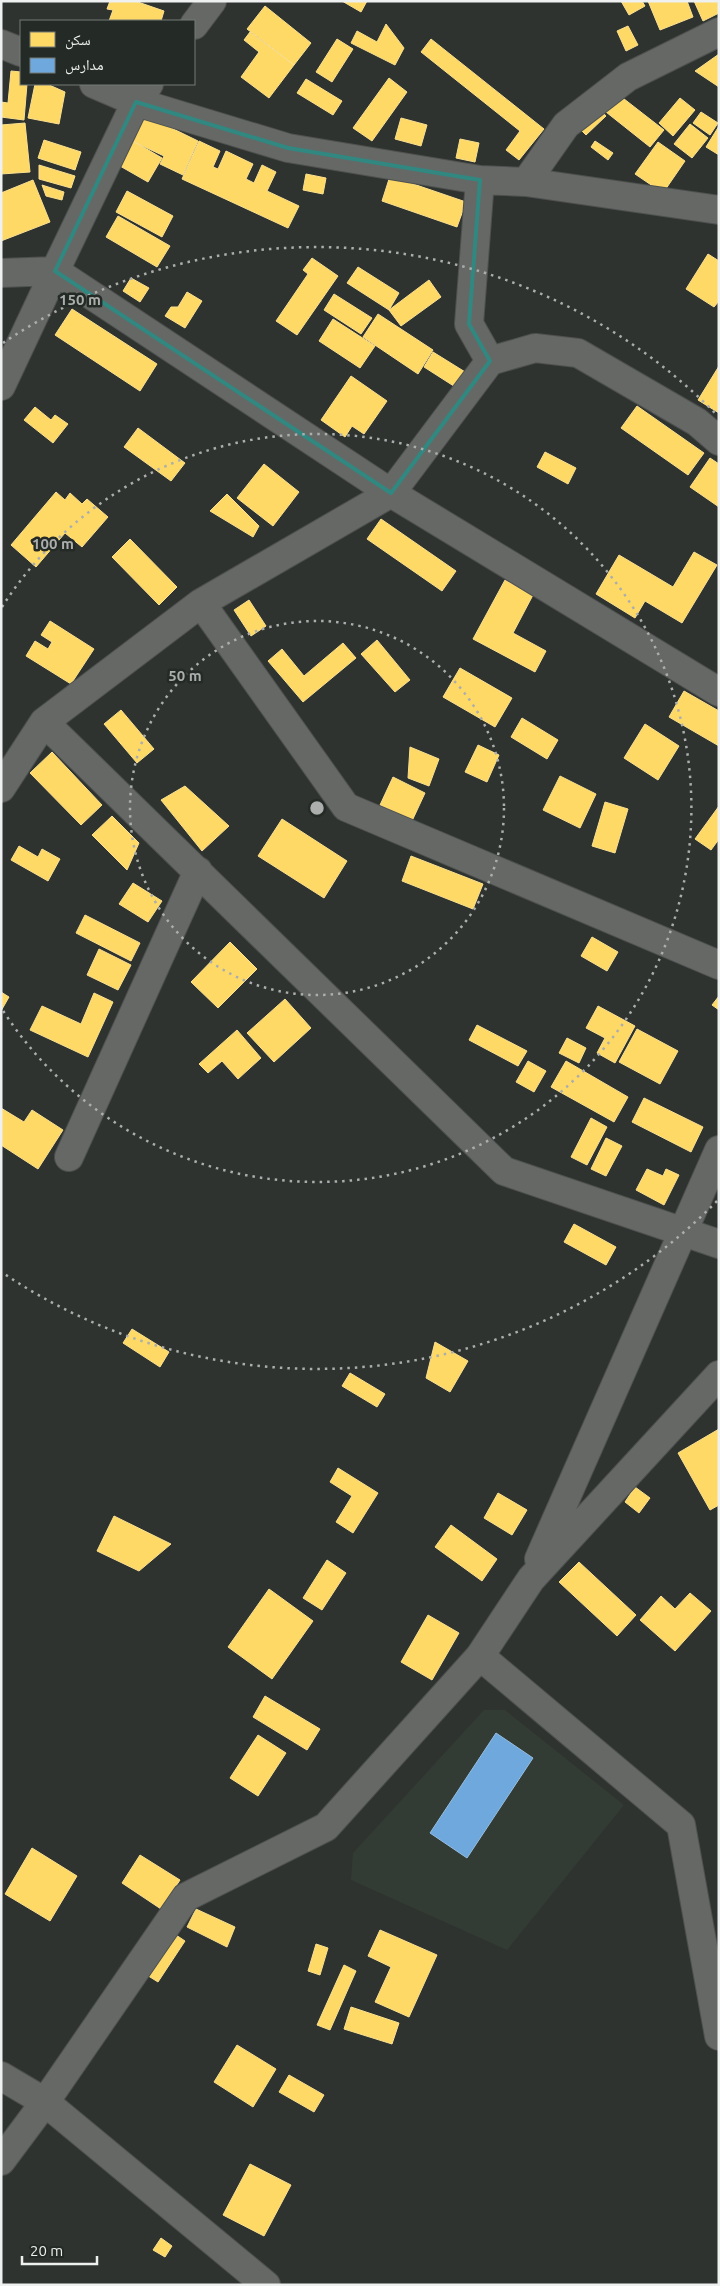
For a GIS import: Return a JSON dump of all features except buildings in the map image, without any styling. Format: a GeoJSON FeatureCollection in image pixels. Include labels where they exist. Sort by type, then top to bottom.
{"type":"FeatureCollection","features":[{"type":"Feature","properties":{"kind":"street"},"geometry":{"type":"LineString","coordinates":[[195,24],[212,1]]}},
{"type":"Feature","properties":{"kind":"street"},"geometry":{"type":"LineString","coordinates":[[526,182],[566,125],[628,76],[719,32]]}},
{"type":"Feature","properties":{"kind":"street"},"geometry":{"type":"LineString","coordinates":[[1,44],[20,52]]}},
{"type":"Feature","properties":{"kind":"street"},"geometry":{"type":"LineString","coordinates":[[99,85],[143,93],[288,148],[480,180],[526,182],[719,210]]}},
{"type":"Feature","properties":{"kind":"street"},"geometry":{"type":"LineString","coordinates":[[1,386],[55,271],[143,93]]}},
{"type":"Feature","properties":{"kind":"street"},"geometry":{"type":"LineString","coordinates":[[480,180],[469,324],[490,361]]}},
{"type":"Feature","properties":{"kind":"street"},"geometry":{"type":"LineString","coordinates":[[1,273],[55,271],[391,493],[719,692]]}},
{"type":"Feature","properties":{"kind":"street"},"geometry":{"type":"LineString","coordinates":[[1,788],[44,722],[201,603],[391,493],[490,361],[535,348],[578,353],[697,422],[719,441]]}},
{"type":"Feature","properties":{"kind":"street"},"geometry":{"type":"LineString","coordinates":[[201,603],[346,807],[719,965]]}},
{"type":"Feature","properties":{"kind":"street"},"geometry":{"type":"LineString","coordinates":[[44,722],[504,1171],[719,1244]]}},
{"type":"Feature","properties":{"kind":"street"},"geometry":{"type":"LineString","coordinates":[[69,1157],[198,871]]}},
{"type":"Feature","properties":{"kind":"street"},"geometry":{"type":"LineString","coordinates":[[531,1579],[719,1150]]}},
{"type":"Feature","properties":{"kind":"street"},"geometry":{"type":"LineString","coordinates":[[1,2161],[45,2102],[186,1897],[326,1826],[480,1656],[531,1579],[719,1375]]}},
{"type":"Feature","properties":{"kind":"street"},"geometry":{"type":"LineString","coordinates":[[480,1656],[681,1825],[719,2036]]}},
{"type":"Feature","properties":{"kind":"street"},"geometry":{"type":"LineString","coordinates":[[1,2076],[45,2102],[266,2285]]}},
{"type":"Feature","properties":{"kind":"highlighted area"},"geometry":{"type":"Polygon","coordinates":[[[136,102],[288,148],[480,180],[469,324],[490,361],[391,493],[55,271],[136,102]]]}},
{"type":"Feature","properties":{"kind":"shaded area"},"geometry":{"type":"Polygon","coordinates":[[[484,1710],[505,1710],[624,1805],[507,1950],[351,1880],[353,1853],[484,1710]]]}}]}
